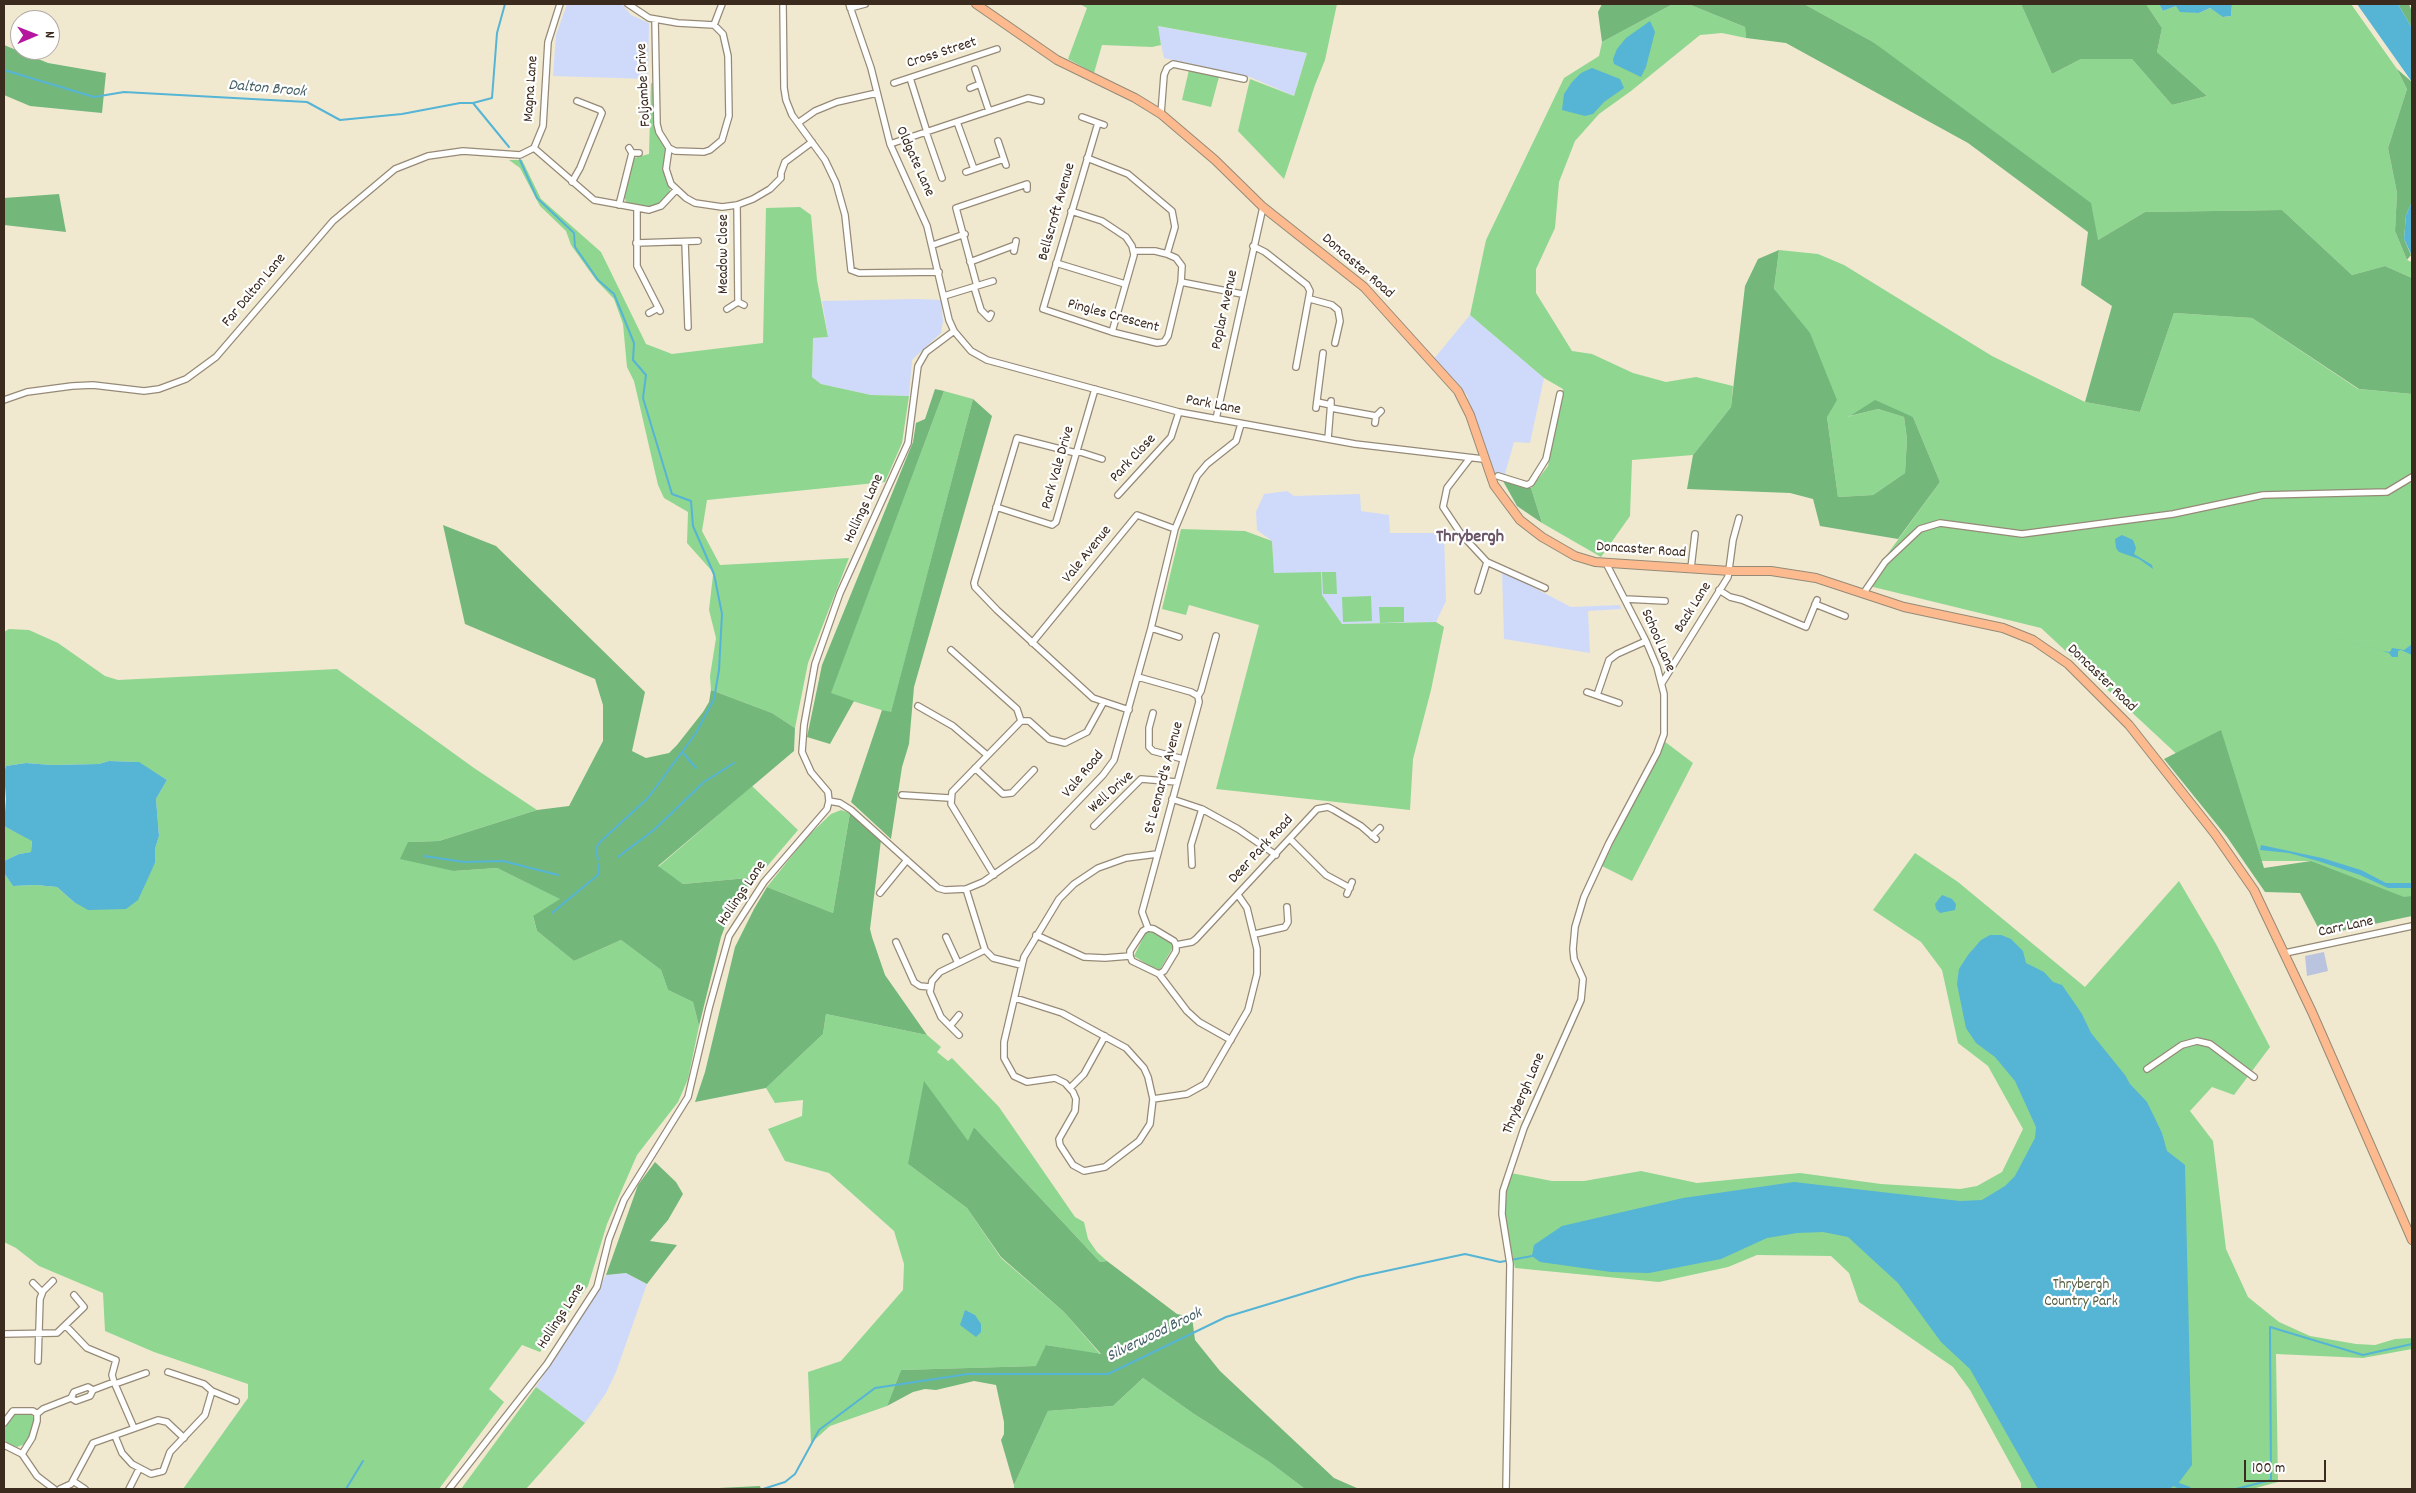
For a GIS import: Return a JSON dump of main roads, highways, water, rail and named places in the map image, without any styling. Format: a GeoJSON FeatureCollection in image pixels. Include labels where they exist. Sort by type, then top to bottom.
{"type":"FeatureCollection","features":[{"type":"Feature","properties":{"kind":"main road","name":"Doncaster Road"},"geometry":{"type":"LineString","coordinates":[[976,4],[1037,47],[1070,67],[1135,98],[1161,114],[1215,160],[1263,207],[1364,287],[1450,382],[1465,402],[1483,459],[1502,499],[1530,530],[1575,556],[1606,564],[1794,574],[1819,579],[1904,608],[2003,628],[2033,640],[2068,664],[2129,725],[2215,834],[2254,890],[2285,954],[2412,1240]]}},
{"type":"Feature","properties":{"kind":"water"},"geometry":{"type":"Polygon","coordinates":[[[2159,4],[2232,4],[2231,16],[2223,17],[2210,8],[2199,13],[2180,12],[2176,6],[2163,11],[2159,4]]]}},
{"type":"Feature","properties":{"kind":"water"},"geometry":{"type":"Polygon","coordinates":[[[2357,4],[2398,4],[2412,28],[2412,82],[2357,4]]]}},
{"type":"Feature","properties":{"kind":"water"},"geometry":{"type":"Polygon","coordinates":[[[1650,21],[1655,32],[1646,67],[1641,77],[1614,64],[1613,59],[1617,49],[1626,38],[1650,21]]]}},
{"type":"Feature","properties":{"kind":"water"},"geometry":{"type":"Polygon","coordinates":[[[1592,68],[1620,79],[1624,88],[1604,102],[1593,114],[1585,116],[1562,110],[1564,94],[1572,82],[1581,73],[1592,68]]]}},
{"type":"Feature","properties":{"kind":"water"},"geometry":{"type":"Polygon","coordinates":[[[2412,202],[2412,256],[2404,239],[2406,215],[2412,202]]]}},
{"type":"Feature","properties":{"kind":"water"},"geometry":{"type":"Polygon","coordinates":[[[2122,535],[2133,540],[2136,548],[2134,554],[2152,565],[2153,569],[2139,559],[2119,552],[2116,548],[2115,539],[2122,535]]]}},
{"type":"Feature","properties":{"kind":"water"},"geometry":{"type":"Polygon","coordinates":[[[2411,645],[2412,655],[2401,650],[2398,651],[2398,657],[2392,657],[2389,653],[2382,651],[2390,652],[2392,648],[2404,650],[2411,645]]]}},
{"type":"Feature","properties":{"kind":"water"},"geometry":{"type":"Polygon","coordinates":[[[109,761],[139,762],[167,780],[156,799],[159,836],[155,849],[155,863],[138,900],[126,909],[88,910],[74,902],[57,887],[36,885],[13,886],[4,873],[4,861],[19,854],[31,852],[32,841],[4,826],[6,799],[4,773],[6,766],[26,763],[52,765],[99,764],[109,761]]]}},
{"type":"Feature","properties":{"kind":"water"},"geometry":{"type":"Polygon","coordinates":[[[2261,845],[2322,858],[2361,870],[2386,883],[2412,883],[2412,888],[2388,888],[2360,875],[2318,861],[2289,853],[2260,850],[2261,845]]]}},
{"type":"Feature","properties":{"kind":"water"},"geometry":{"type":"Polygon","coordinates":[[[1942,895],[1952,899],[1956,904],[1955,910],[1940,913],[1936,909],[1935,904],[1942,895]]]}},
{"type":"Feature","properties":{"kind":"water","name":"Thrybergh Country Park"},"geometry":{"type":"Polygon","coordinates":[[[1990,935],[2001,935],[2011,939],[2023,951],[2026,963],[2044,972],[2053,982],[2062,985],[2082,1014],[2091,1033],[2130,1084],[2147,1102],[2162,1133],[2167,1151],[2185,1165],[2192,1465],[2177,1485],[2168,1489],[2038,1489],[1970,1369],[1941,1342],[1898,1283],[1848,1237],[1823,1232],[1797,1233],[1767,1238],[1721,1259],[1649,1273],[1611,1272],[1540,1262],[1532,1256],[1534,1245],[1562,1226],[1683,1198],[1794,1182],[1960,1201],[1982,1200],[2005,1186],[2015,1176],[2035,1138],[2036,1127],[2015,1081],[1995,1057],[1976,1043],[1966,1028],[1957,984],[1959,969],[1968,955],[1981,940],[1990,935]]]}},
{"type":"Feature","properties":{"kind":"water"},"geometry":{"type":"Polygon","coordinates":[[[965,1310],[975,1315],[981,1324],[981,1332],[976,1337],[960,1325],[965,1310]]]}},
{"type":"Feature","properties":{"kind":"waterway","name":"Dalton Brook"},"geometry":{"type":"LineString","coordinates":[[4,70],[94,97],[124,92],[307,102],[340,120],[402,114],[460,103],[473,103],[492,98],[497,33],[505,4]]}},
{"type":"Feature","properties":{"kind":"waterway"},"geometry":{"type":"LineString","coordinates":[[473,103],[509,147]]}},
{"type":"Feature","properties":{"kind":"waterway"},"geometry":{"type":"LineString","coordinates":[[520,160],[537,198],[574,233],[575,247],[598,280],[614,294],[634,343],[633,360],[646,375],[643,398],[672,494],[691,501],[693,526],[714,574],[722,614],[719,670],[714,699],[696,733],[648,798],[601,841],[596,848],[598,860]]}},
{"type":"Feature","properties":{"kind":"waterway"},"geometry":{"type":"LineString","coordinates":[[683,753],[696,768]]}},
{"type":"Feature","properties":{"kind":"waterway"},"geometry":{"type":"LineString","coordinates":[[618,857],[655,829],[704,782],[734,763]]}},
{"type":"Feature","properties":{"kind":"waterway"},"geometry":{"type":"LineString","coordinates":[[424,856],[464,862],[503,861],[558,875]]}},
{"type":"Feature","properties":{"kind":"waterway"},"geometry":{"type":"LineString","coordinates":[[552,913],[599,874],[598,864]]}},
{"type":"Feature","properties":{"kind":"waterway","name":"Silverwood Brook"},"geometry":{"type":"LineString","coordinates":[[763,1489],[785,1482],[795,1474],[819,1430],[875,1388],[968,1374],[1108,1374],[1226,1317],[1358,1277],[1465,1254],[1500,1262],[1532,1256]]}},
{"type":"Feature","properties":{"kind":"waterway","name":"Silverwood Brook"},"geometry":{"type":"LineString","coordinates":[[2236,1489],[2271,1480],[2270,1327],[2363,1355],[2412,1344]]}},
{"type":"Feature","properties":{"kind":"waterway"},"geometry":{"type":"LineString","coordinates":[[346,1489],[363,1461]]}},
{"type":"Feature","properties":{"kind":"waterway","name":"Silverwood Brook"},"geometry":{"type":"LineString","coordinates":[[2177,1485],[2188,1489]]}},
{"type":"Feature","properties":{"kind":"district","name":"Thrybergh"},"geometry":{"type":"Point","coordinates":[1470,539]}}]}
